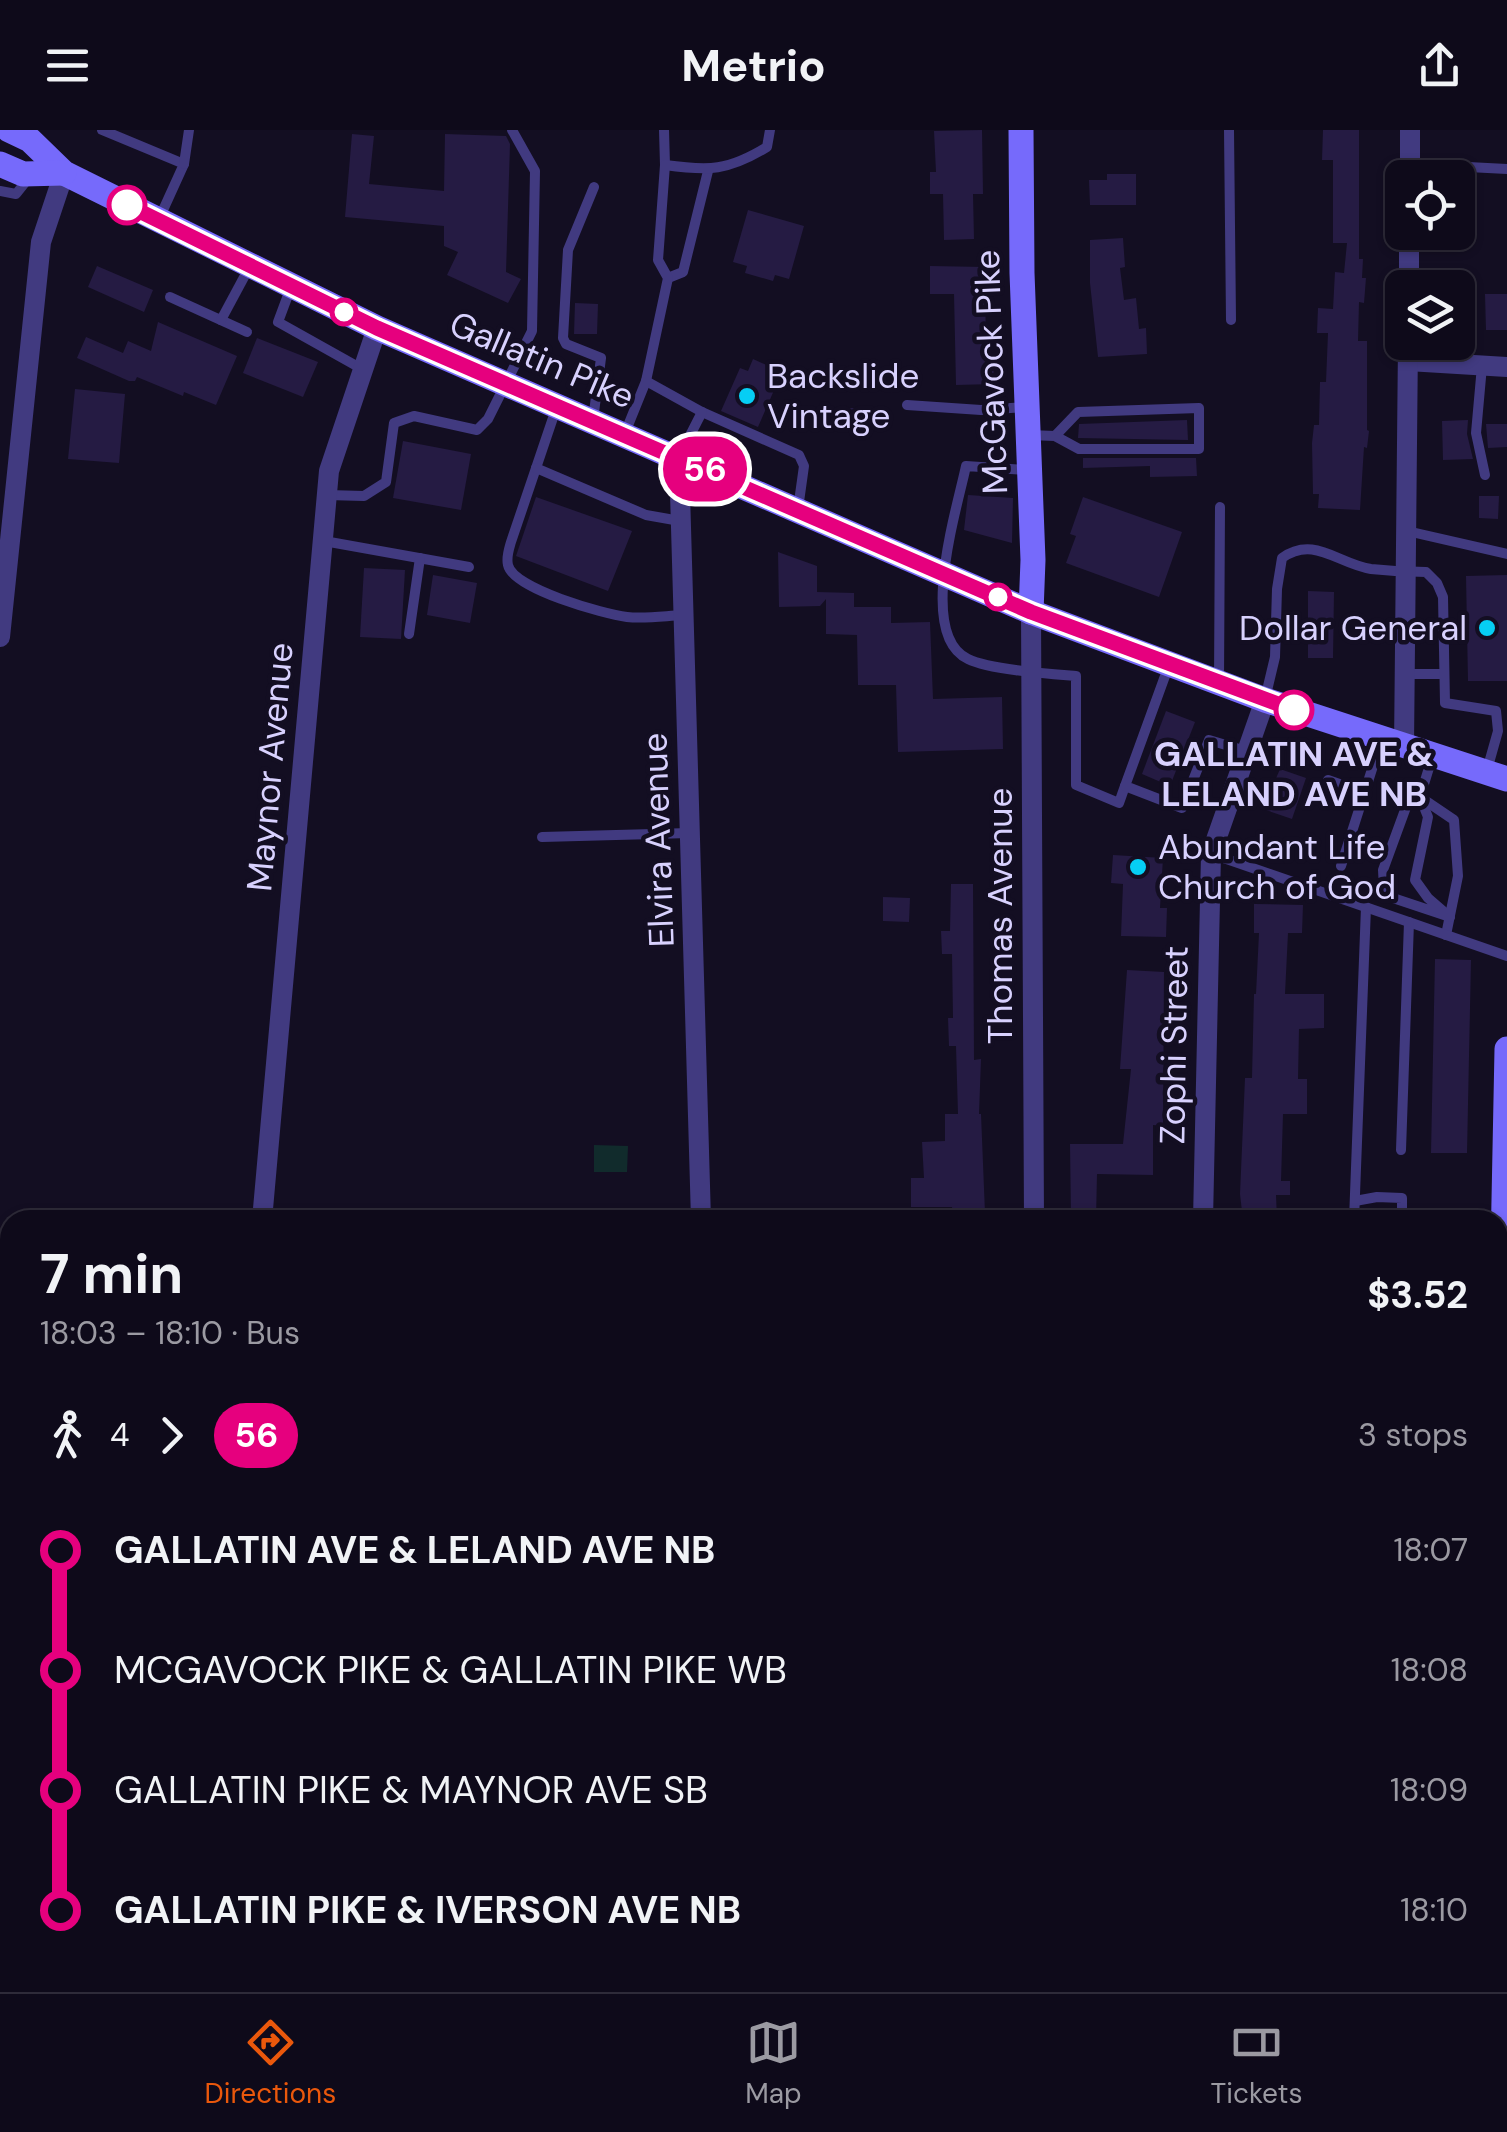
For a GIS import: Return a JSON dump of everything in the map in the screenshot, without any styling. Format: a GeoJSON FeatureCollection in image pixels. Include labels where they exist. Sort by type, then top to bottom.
{"type":"FeatureCollection","features":[{"type":"Feature","properties":{"kind":"main road","name":"Gallatin Pike"},"geometry":{"type":"LineString","coordinates":[[9,130],[30,140],[64,174],[377,328],[1031,612],[1265,700],[1496,776]]}},
{"type":"Feature","properties":{"kind":"main road","name":"McGavock Pike"},"geometry":{"type":"LineString","coordinates":[[1021,130],[1031,612]]}},
{"type":"Feature","properties":{"kind":"main road","name":"Gallatin Pike"},"geometry":{"type":"LineString","coordinates":[[0,164],[23,174],[64,174]]}},
{"type":"Feature","properties":{"kind":"main road"},"geometry":{"type":"LineString","coordinates":[[1506,1210],[1507,1048]]}},
{"type":"Feature","properties":{"kind":"street"},"geometry":{"type":"LineString","coordinates":[[1410,130],[1410,160]]}},
{"type":"Feature","properties":{"kind":"street"},"geometry":{"type":"LineString","coordinates":[[0,637],[41,242],[64,174]]}},
{"type":"Feature","properties":{"kind":"street","name":"Maynor Avenue"},"geometry":{"type":"LineString","coordinates":[[263,1210],[329,470],[377,328]]}},
{"type":"Feature","properties":{"kind":"street"},"geometry":{"type":"LineString","coordinates":[[1393,744],[1404,674],[1408,360]]}},
{"type":"Feature","properties":{"kind":"street"},"geometry":{"type":"LineString","coordinates":[[1450,360],[1507,368]]}},
{"type":"Feature","properties":{"kind":"street","name":"Elvira Avenue"},"geometry":{"type":"LineString","coordinates":[[679,458],[702,1210]]}},
{"type":"Feature","properties":{"kind":"street","name":"Thomas Avenue"},"geometry":{"type":"LineString","coordinates":[[1031,612],[1034,1210]]}},
{"type":"Feature","properties":{"kind":"street","name":"Zophi Street"},"geometry":{"type":"LineString","coordinates":[[1203,1210],[1212,854],[1265,700]]}},
{"type":"Feature","properties":{"kind":"lane"},"geometry":{"type":"LineString","coordinates":[[105,130],[184,164]]}},
{"type":"Feature","properties":{"kind":"lane"},"geometry":{"type":"LineString","coordinates":[[158,220],[184,164],[190,130]]}},
{"type":"Feature","properties":{"kind":"lane"},"geometry":{"type":"LineString","coordinates":[[327,495],[364,496],[386,482],[394,424],[414,416],[477,430],[488,419],[532,330],[535,172],[512,130]]}},
{"type":"Feature","properties":{"kind":"lane"},"geometry":{"type":"LineString","coordinates":[[625,434],[646,381],[668,278],[658,260],[664,130]]}},
{"type":"Feature","properties":{"kind":"lane"},"geometry":{"type":"LineString","coordinates":[[665,165],[708,170],[748,159],[768,147],[770,130]]}},
{"type":"Feature","properties":{"kind":"lane"},"geometry":{"type":"LineString","coordinates":[[1229,130],[1230,320]]}},
{"type":"Feature","properties":{"kind":"lane"},"geometry":{"type":"LineString","coordinates":[[1475,170],[1507,169]]}},
{"type":"Feature","properties":{"kind":"lane"},"geometry":{"type":"LineString","coordinates":[[668,278],[683,272],[708,170]]}},
{"type":"Feature","properties":{"kind":"lane"},"geometry":{"type":"LineString","coordinates":[[0,191],[16,194],[32,174]]}},
{"type":"Feature","properties":{"kind":"lane"},"geometry":{"type":"LineString","coordinates":[[593,421],[601,358],[566,344],[563,338],[568,250],[594,187]]}},
{"type":"Feature","properties":{"kind":"lane"},"geometry":{"type":"LineString","coordinates":[[221,320],[250,266]]}},
{"type":"Feature","properties":{"kind":"lane"},"geometry":{"type":"LineString","coordinates":[[292,286],[278,322],[362,369]]}},
{"type":"Feature","properties":{"kind":"lane"},"geometry":{"type":"LineString","coordinates":[[170,298],[247,332]]}},
{"type":"Feature","properties":{"kind":"lane"},"geometry":{"type":"LineString","coordinates":[[1482,366],[1476,434],[1485,475]]}},
{"type":"Feature","properties":{"kind":"lane"},"geometry":{"type":"LineString","coordinates":[[646,381],[702,412],[803,458],[798,510]]}},
{"type":"Feature","properties":{"kind":"lane"},"geometry":{"type":"LineString","coordinates":[[557,405],[507,558],[512,573],[530,586],[613,615],[682,616]]}},
{"type":"Feature","properties":{"kind":"lane"},"geometry":{"type":"LineString","coordinates":[[907,405],[981,410],[1027,407]]}},
{"type":"Feature","properties":{"kind":"lane"},"geometry":{"type":"LineString","coordinates":[[1028,435],[1055,436],[1078,449],[1199,449],[1199,408],[1078,412],[1055,436]]}},
{"type":"Feature","properties":{"kind":"lane"},"geometry":{"type":"LineString","coordinates":[[679,458],[702,412]]}},
{"type":"Feature","properties":{"kind":"lane"},"geometry":{"type":"LineString","coordinates":[[1029,470],[966,466],[942,610],[952,645],[968,659],[1076,676],[1076,785],[1119,803],[1169,664]]}},
{"type":"Feature","properties":{"kind":"lane"},"geometry":{"type":"LineString","coordinates":[[536,468],[646,515],[680,521]]}},
{"type":"Feature","properties":{"kind":"lane"},"geometry":{"type":"LineString","coordinates":[[1219,683],[1220,507]]}},
{"type":"Feature","properties":{"kind":"lane"},"geometry":{"type":"LineString","coordinates":[[1406,531],[1507,554]]}},
{"type":"Feature","properties":{"kind":"lane"},"geometry":{"type":"LineString","coordinates":[[323,541],[468,567]]}},
{"type":"Feature","properties":{"kind":"lane"},"geometry":{"type":"LineString","coordinates":[[1265,700],[1276,657],[1277,589],[1282,558],[1294,550],[1310,547],[1370,569],[1426,572],[1444,598],[1445,703],[1496,710],[1496,776]]}},
{"type":"Feature","properties":{"kind":"lane"},"geometry":{"type":"LineString","coordinates":[[409,634],[420,558]]}},
{"type":"Feature","properties":{"kind":"lane"},"geometry":{"type":"LineString","coordinates":[[1404,674],[1444,674]]}},
{"type":"Feature","properties":{"kind":"lane"},"geometry":{"type":"LineString","coordinates":[[1125,786],[1182,808],[1209,740],[1248,751]]}},
{"type":"Feature","properties":{"kind":"lane"},"geometry":{"type":"LineString","coordinates":[[1341,866],[1364,792],[1393,744]]}},
{"type":"Feature","properties":{"kind":"lane"},"geometry":{"type":"LineString","coordinates":[[1432,756],[1420,797],[1428,817],[1415,880],[1450,918]]}},
{"type":"Feature","properties":{"kind":"lane"},"geometry":{"type":"LineString","coordinates":[[1328,780],[1364,792]]}},
{"type":"Feature","properties":{"kind":"lane"},"geometry":{"type":"LineString","coordinates":[[1446,935],[1450,918],[1458,876],[1454,820],[1420,797],[1409,800],[1384,870],[1384,888],[1393,898],[1450,918]]}},
{"type":"Feature","properties":{"kind":"lane"},"geometry":{"type":"LineString","coordinates":[[542,837],[691,833]]}},
{"type":"Feature","properties":{"kind":"lane"},"geometry":{"type":"LineString","coordinates":[[1212,854],[1507,956]]}},
{"type":"Feature","properties":{"kind":"lane"},"geometry":{"type":"LineString","coordinates":[[1355,1210],[1366,907]]}},
{"type":"Feature","properties":{"kind":"lane"},"geometry":{"type":"LineString","coordinates":[[1401,1150],[1409,922]]}},
{"type":"Feature","properties":{"kind":"lane"},"geometry":{"type":"LineString","coordinates":[[1355,1202],[1377,1197],[1402,1198],[1402,1210]]}},
{"type":"Feature","properties":{"kind":"green space"},"geometry":{"type":"Polygon","coordinates":[[[594,1145],[628,1146],[627,1172],[594,1172],[594,1145]]]}},
{"type":"Feature","properties":{"kind":"building"},"geometry":{"type":"Polygon","coordinates":[[[982,130],[983,194],[973,194],[974,239],[944,240],[943,194],[930,194],[930,172],[936,172],[934,131],[982,130]]]}},
{"type":"Feature","properties":{"kind":"building"},"geometry":{"type":"Polygon","coordinates":[[[1323,130],[1359,130],[1359,259],[1363,259],[1362,278],[1366,278],[1364,303],[1359,302],[1358,341],[1367,341],[1369,431],[1367,448],[1364,447],[1360,510],[1318,508],[1319,494],[1313,494],[1312,443],[1314,425],[1319,425],[1320,382],[1326,382],[1328,333],[1317,333],[1318,308],[1333,309],[1335,272],[1344,273],[1347,243],[1333,243],[1333,160],[1322,160],[1323,130]]]}},
{"type":"Feature","properties":{"kind":"building"},"geometry":{"type":"Polygon","coordinates":[[[352,134],[374,136],[369,184],[444,191],[445,134],[506,136],[510,144],[506,272],[521,279],[508,303],[447,275],[458,252],[444,246],[444,226],[345,217],[352,134]]]}},
{"type":"Feature","properties":{"kind":"building"},"geometry":{"type":"Polygon","coordinates":[[[1107,174],[1136,174],[1136,205],[1090,205],[1089,180],[1107,180],[1107,174]]]}},
{"type":"Feature","properties":{"kind":"building"},"geometry":{"type":"Polygon","coordinates":[[[748,210],[804,226],[789,279],[775,275],[773,281],[745,273],[747,266],[733,262],[748,210]]]}},
{"type":"Feature","properties":{"kind":"building"},"geometry":{"type":"Polygon","coordinates":[[[1123,238],[1125,267],[1120,268],[1124,300],[1136,298],[1139,329],[1146,328],[1147,354],[1098,357],[1090,240],[1123,238]]]}},
{"type":"Feature","properties":{"kind":"building"},"geometry":{"type":"Polygon","coordinates":[[[97,266],[153,290],[144,312],[88,287],[97,266]]]}},
{"type":"Feature","properties":{"kind":"building"},"geometry":{"type":"Polygon","coordinates":[[[930,266],[985,267],[986,360],[993,359],[994,384],[956,385],[954,294],[930,294],[930,266]]]}},
{"type":"Feature","properties":{"kind":"building"},"geometry":{"type":"Polygon","coordinates":[[[1485,294],[1507,294],[1507,330],[1486,330],[1485,294]]]}},
{"type":"Feature","properties":{"kind":"building"},"geometry":{"type":"Polygon","coordinates":[[[575,303],[598,304],[597,334],[574,334],[575,303]]]}},
{"type":"Feature","properties":{"kind":"building"},"geometry":{"type":"Polygon","coordinates":[[[158,322],[237,356],[216,405],[137,377],[129,381],[77,358],[86,337],[123,353],[128,341],[151,351],[158,322]]]}},
{"type":"Feature","properties":{"kind":"building"},"geometry":{"type":"Polygon","coordinates":[[[257,338],[318,362],[303,397],[243,373],[257,338]]]}},
{"type":"Feature","properties":{"kind":"building"},"geometry":{"type":"Polygon","coordinates":[[[753,359],[782,372],[758,427],[721,411],[740,368],[748,371],[753,359]]]}},
{"type":"Feature","properties":{"kind":"building"},"geometry":{"type":"Polygon","coordinates":[[[75,389],[125,394],[119,463],[68,459],[75,389]]]}},
{"type":"Feature","properties":{"kind":"building"},"geometry":{"type":"Polygon","coordinates":[[[849,408],[875,408],[875,429],[849,429],[849,408]]]}},
{"type":"Feature","properties":{"kind":"building"},"geometry":{"type":"Polygon","coordinates":[[[1187,420],[1188,440],[1078,438],[1079,424],[1187,420]]]}},
{"type":"Feature","properties":{"kind":"building"},"geometry":{"type":"Polygon","coordinates":[[[1468,420],[1473,459],[1443,460],[1442,421],[1468,420]]]}},
{"type":"Feature","properties":{"kind":"building"},"geometry":{"type":"Polygon","coordinates":[[[1486,424],[1507,424],[1507,447],[1488,448],[1486,424]]]}},
{"type":"Feature","properties":{"kind":"building"},"geometry":{"type":"Polygon","coordinates":[[[403,441],[471,454],[461,510],[393,498],[403,441]]]}},
{"type":"Feature","properties":{"kind":"building"},"geometry":{"type":"Polygon","coordinates":[[[1083,458],[1196,458],[1197,476],[1150,477],[1150,466],[1083,468],[1083,458]]]}},
{"type":"Feature","properties":{"kind":"building"},"geometry":{"type":"Polygon","coordinates":[[[968,495],[1013,498],[1012,543],[964,530],[968,495]]]}},
{"type":"Feature","properties":{"kind":"building"},"geometry":{"type":"Polygon","coordinates":[[[1479,496],[1499,496],[1498,519],[1479,518],[1479,496]]]}},
{"type":"Feature","properties":{"kind":"building"},"geometry":{"type":"Polygon","coordinates":[[[536,497],[632,531],[608,591],[516,556],[536,497]]]}},
{"type":"Feature","properties":{"kind":"building"},"geometry":{"type":"Polygon","coordinates":[[[1083,497],[1182,532],[1159,597],[1066,563],[1076,536],[1070,534],[1083,497]]]}},
{"type":"Feature","properties":{"kind":"building"},"geometry":{"type":"Polygon","coordinates":[[[778,552],[817,566],[817,592],[854,593],[854,607],[891,607],[891,623],[930,622],[933,699],[1002,697],[1003,749],[898,752],[896,685],[858,685],[857,635],[826,634],[826,599],[820,606],[779,607],[778,552]]]}},
{"type":"Feature","properties":{"kind":"building"},"geometry":{"type":"Polygon","coordinates":[[[364,568],[405,570],[401,639],[360,637],[364,568]]]}},
{"type":"Feature","properties":{"kind":"building"},"geometry":{"type":"Polygon","coordinates":[[[433,575],[477,583],[470,623],[427,615],[433,575]]]}},
{"type":"Feature","properties":{"kind":"building","name":"Dollar General"},"geometry":{"type":"Polygon","coordinates":[[[1507,575],[1507,681],[1468,681],[1466,576],[1507,575]]]}},
{"type":"Feature","properties":{"kind":"building"},"geometry":{"type":"Polygon","coordinates":[[[1308,591],[1334,592],[1333,658],[1308,658],[1308,591]]]}},
{"type":"Feature","properties":{"kind":"building"},"geometry":{"type":"Polygon","coordinates":[[[1166,711],[1195,722],[1170,786],[1142,774],[1166,711]]]}},
{"type":"Feature","properties":{"kind":"building"},"geometry":{"type":"Polygon","coordinates":[[[1280,769],[1306,778],[1292,819],[1263,809],[1280,769]]]}},
{"type":"Feature","properties":{"kind":"building"},"geometry":{"type":"Polygon","coordinates":[[[1113,855],[1163,858],[1160,908],[1167,908],[1166,937],[1121,936],[1123,884],[1111,883],[1113,855]]]}},
{"type":"Feature","properties":{"kind":"building"},"geometry":{"type":"Polygon","coordinates":[[[951,884],[973,884],[974,1060],[981,1059],[979,1114],[985,1210],[911,1207],[911,1178],[924,1178],[922,1142],[945,1141],[945,1114],[958,1114],[956,1046],[949,1046],[948,1018],[953,1018],[952,954],[942,954],[941,931],[950,931],[951,884]]]}},
{"type":"Feature","properties":{"kind":"building"},"geometry":{"type":"Polygon","coordinates":[[[883,897],[910,898],[909,922],[883,921],[883,897]]]}},
{"type":"Feature","properties":{"kind":"building"},"geometry":{"type":"Polygon","coordinates":[[[1254,904],[1303,905],[1302,933],[1288,933],[1285,994],[1324,994],[1324,1028],[1299,1029],[1298,1079],[1307,1079],[1307,1114],[1283,1114],[1281,1181],[1290,1181],[1290,1195],[1276,1195],[1277,1210],[1242,1210],[1240,1194],[1245,1078],[1252,1078],[1259,933],[1254,933],[1254,904]]]}},
{"type":"Feature","properties":{"kind":"building"},"geometry":{"type":"Polygon","coordinates":[[[1435,959],[1471,960],[1467,1153],[1431,1153],[1435,959]]]}},
{"type":"Feature","properties":{"kind":"building"},"geometry":{"type":"Polygon","coordinates":[[[1127,970],[1164,972],[1163,1126],[1153,1125],[1153,1175],[1097,1174],[1096,1210],[1071,1210],[1070,1144],[1123,1144],[1131,1069],[1120,1069],[1127,970]]]}},
{"type":"Feature","properties":{"kind":"bus line","name":"56"},"geometry":{"type":"LineString","coordinates":[[127,205],[377,328],[1031,612],[1294,710]]}},
{"type":"Feature","properties":{"kind":"place","name":"Backslide Vintage"},"geometry":{"type":"Point","coordinates":[747,396]}},
{"type":"Feature","properties":{"kind":"place","name":"Dollar General"},"geometry":{"type":"Point","coordinates":[1487,628]}},
{"type":"Feature","properties":{"kind":"place","name":"GALLATIN AVE & LELAND AVE NB"},"geometry":{"type":"Point","coordinates":[1294,710]}},
{"type":"Feature","properties":{"kind":"place","name":"Abundant Life Church of God"},"geometry":{"type":"Point","coordinates":[1138,867]}}]}
